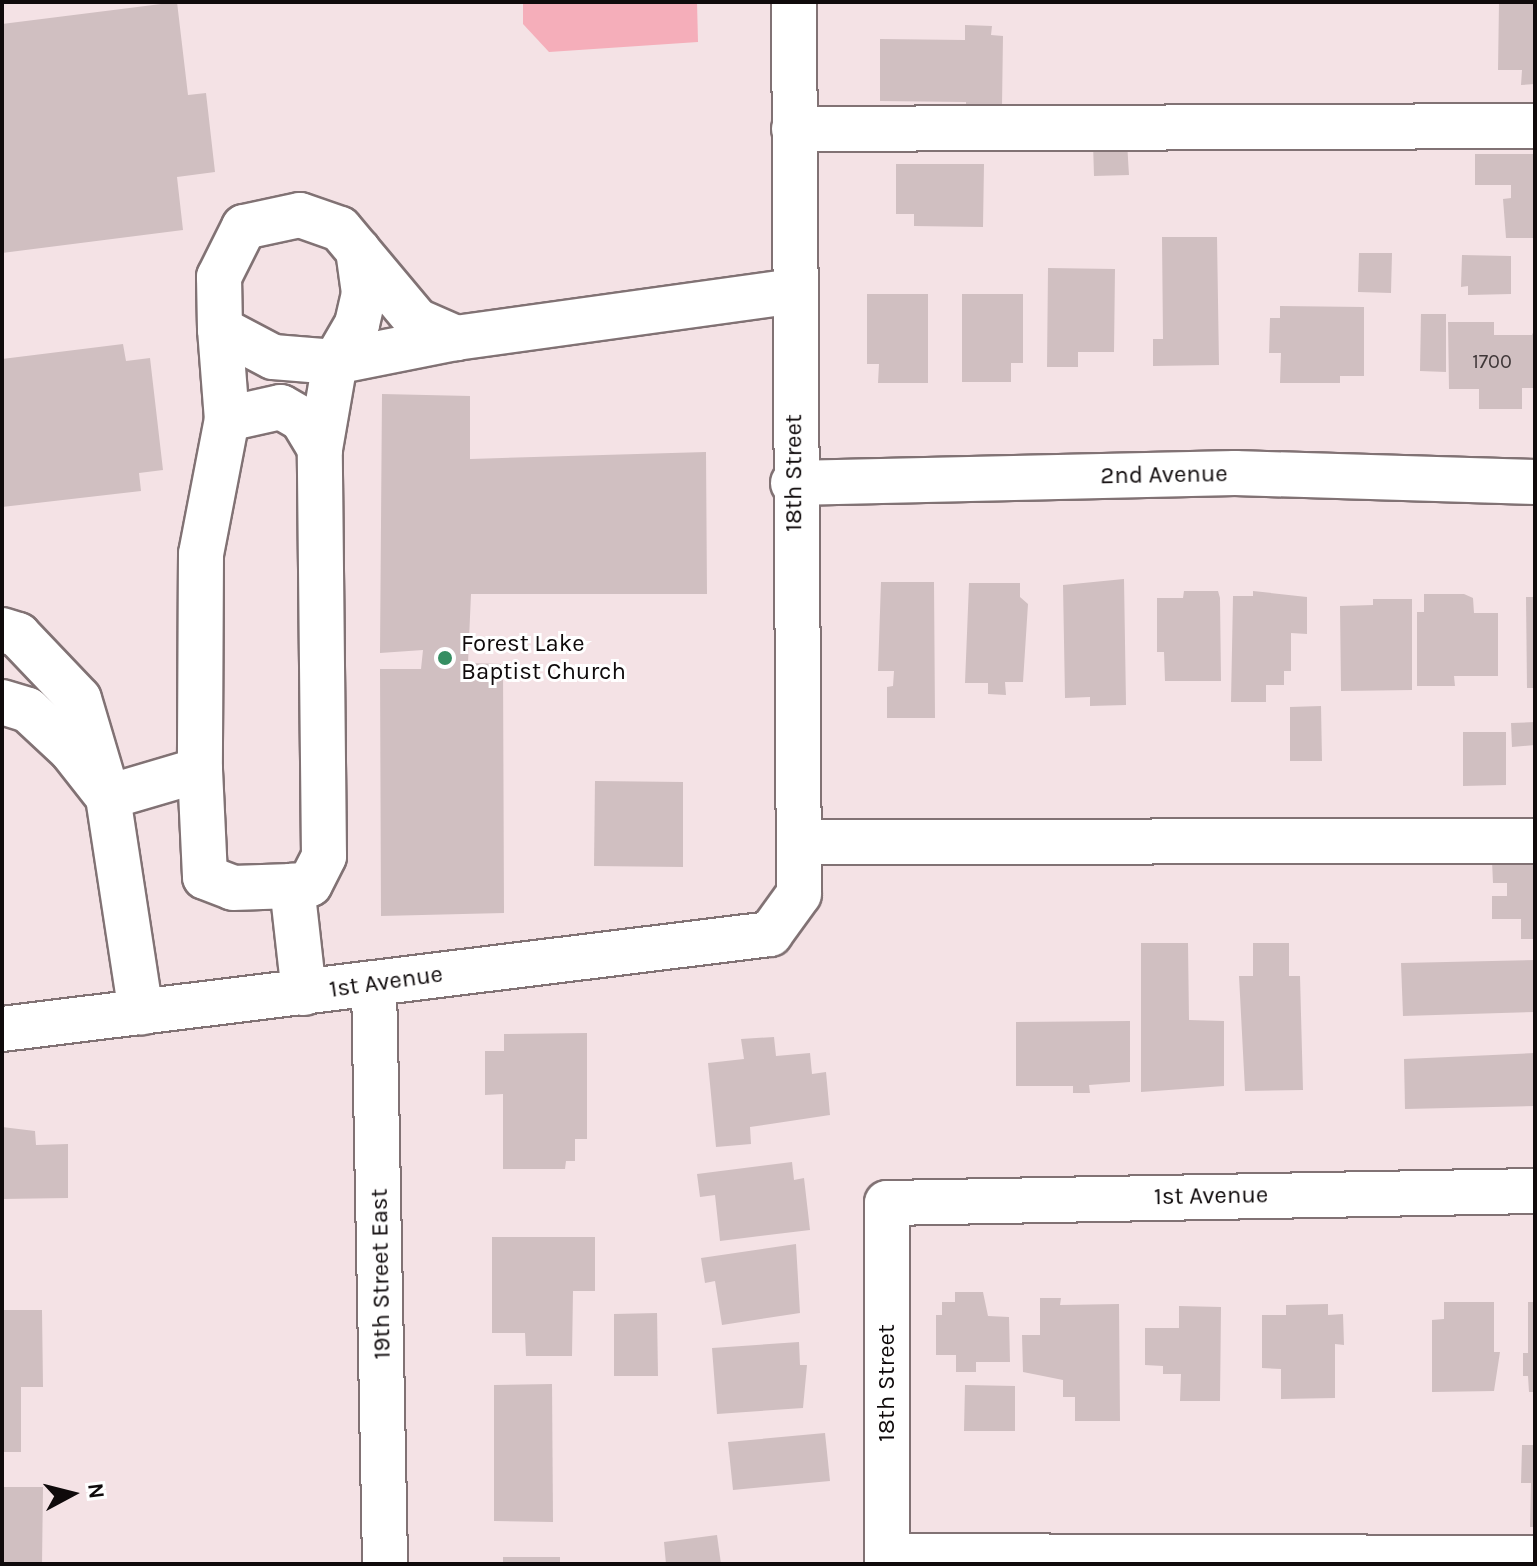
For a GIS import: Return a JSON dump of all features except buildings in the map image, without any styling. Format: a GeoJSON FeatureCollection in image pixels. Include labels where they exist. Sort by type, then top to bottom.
{"type":"FeatureCollection","features":[{"type":"Feature","properties":{"kind":"street","name":"18th Street"},"geometry":{"type":"LineString","coordinates":[[770,934],[799,894],[793,483],[794,2]]}},
{"type":"Feature","properties":{"kind":"street"},"geometry":{"type":"LineString","coordinates":[[794,129],[1535,126]]}},
{"type":"Feature","properties":{"kind":"street"},"geometry":{"type":"LineString","coordinates":[[358,250],[364,293],[357,324],[335,362],[320,449],[324,856],[310,884],[233,888],[205,877],[200,770],[201,554],[227,419],[219,277],[244,227],[300,215],[340,229],[358,250],[417,321],[456,338]]}},
{"type":"Feature","properties":{"kind":"street"},"geometry":{"type":"LineString","coordinates":[[220,329],[273,357],[335,362],[456,338],[794,291]]}},
{"type":"Feature","properties":{"kind":"street"},"geometry":{"type":"LineString","coordinates":[[227,419],[281,407],[302,419],[320,449]]}},
{"type":"Feature","properties":{"kind":"street","name":"2nd Avenue"},"geometry":{"type":"LineString","coordinates":[[793,483],[1235,473],[1535,482]]}},
{"type":"Feature","properties":{"kind":"street"},"geometry":{"type":"LineString","coordinates":[[2,630],[18,635],[79,699],[108,797],[141,1012]]}},
{"type":"Feature","properties":{"kind":"street"},"geometry":{"type":"LineString","coordinates":[[2,702],[28,710],[71,750],[108,797]]}},
{"type":"Feature","properties":{"kind":"street"},"geometry":{"type":"LineString","coordinates":[[108,797],[200,770]]}},
{"type":"Feature","properties":{"kind":"street"},"geometry":{"type":"LineString","coordinates":[[799,842],[1535,841]]}},
{"type":"Feature","properties":{"kind":"street"},"geometry":{"type":"LineString","coordinates":[[292,886],[304,993]]}},
{"type":"Feature","properties":{"kind":"street","name":"1st Avenue"},"geometry":{"type":"LineString","coordinates":[[2,1029],[770,934]]}},
{"type":"Feature","properties":{"kind":"street","name":"19th Street East"},"geometry":{"type":"LineString","coordinates":[[374,984],[385,1564]]}},
{"type":"Feature","properties":{"kind":"street","name":"1st Avenue"},"geometry":{"type":"LineString","coordinates":[[887,1203],[1535,1191]]}},
{"type":"Feature","properties":{"kind":"street","name":"18th Street"},"geometry":{"type":"LineString","coordinates":[[887,1203],[887,1560]]}},
{"type":"Feature","properties":{"kind":"street"},"geometry":{"type":"LineString","coordinates":[[887,1560],[1535,1558]]}},
{"type":"Feature","properties":{"kind":"shaded area"},"geometry":{"type":"Polygon","coordinates":[[[523,2],[697,2],[698,42],[549,52],[523,24],[523,2]]]}},
{"type":"Feature","properties":{"kind":"place","name":"Forest Lake Baptist Church"},"geometry":{"type":"Point","coordinates":[445,658]}}]}
